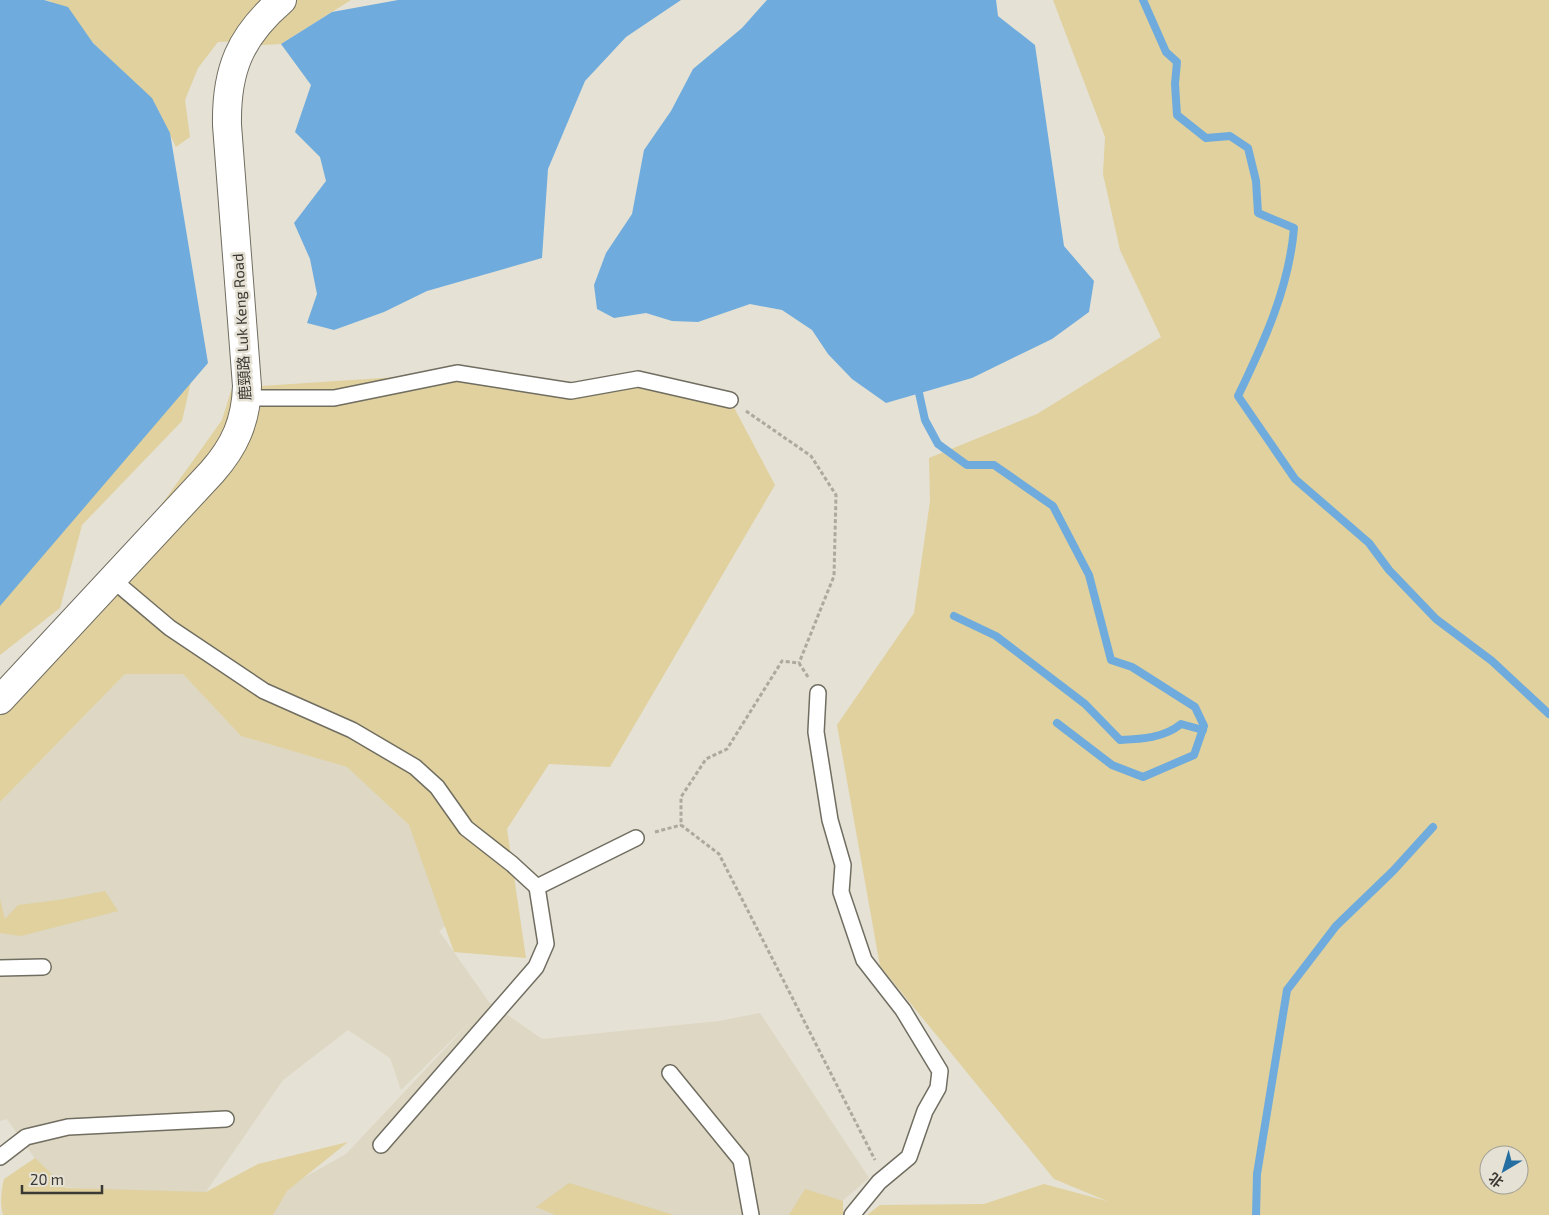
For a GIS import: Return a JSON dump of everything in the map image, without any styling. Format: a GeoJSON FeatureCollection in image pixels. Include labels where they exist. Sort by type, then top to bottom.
{"type":"FeatureCollection","features":[{"type":"Feature","properties":{"kind":"street","name":"鹿頸路 Luk Keng Road"},"geometry":{"type":"LineString","coordinates":[[0,700],[224,458],[241,429],[247,398],[227,125],[227,95],[235,62],[244,43],[256,25],[282,0]]}},
{"type":"Feature","properties":{"kind":"lane"},"geometry":{"type":"LineString","coordinates":[[247,398],[334,398],[457,373],[571,391],[638,379],[730,400]]}},
{"type":"Feature","properties":{"kind":"lane"},"geometry":{"type":"LineString","coordinates":[[112,579],[170,628],[257,687],[352,730],[414,767],[437,787],[466,828],[512,864],[537,888],[546,944],[536,967],[381,1146]]}},
{"type":"Feature","properties":{"kind":"lane"},"geometry":{"type":"LineString","coordinates":[[818,693],[816,732],[830,820],[843,865],[841,892],[864,960],[903,1010],[940,1071],[938,1088],[925,1111],[909,1157],[879,1182],[852,1215]]}},
{"type":"Feature","properties":{"kind":"lane"},"geometry":{"type":"LineString","coordinates":[[537,888],[636,838]]}},
{"type":"Feature","properties":{"kind":"lane"},"geometry":{"type":"LineString","coordinates":[[0,968],[43,967]]}},
{"type":"Feature","properties":{"kind":"lane"},"geometry":{"type":"LineString","coordinates":[[670,1073],[741,1160],[751,1215]]}},
{"type":"Feature","properties":{"kind":"lane"},"geometry":{"type":"LineString","coordinates":[[0,1157],[26,1137],[68,1127],[226,1119]]}},
{"type":"Feature","properties":{"kind":"path"},"geometry":{"type":"LineString","coordinates":[[730,400],[811,456],[836,495],[834,576],[799,663]]}},
{"type":"Feature","properties":{"kind":"path"},"geometry":{"type":"LineString","coordinates":[[681,825],[681,797],[706,759],[727,749],[782,661],[799,663]]}},
{"type":"Feature","properties":{"kind":"path"},"geometry":{"type":"LineString","coordinates":[[799,663],[818,693]]}},
{"type":"Feature","properties":{"kind":"path"},"geometry":{"type":"LineString","coordinates":[[636,838],[681,825]]}},
{"type":"Feature","properties":{"kind":"path"},"geometry":{"type":"LineString","coordinates":[[681,825],[719,854],[877,1163],[879,1182]]}},
{"type":"Feature","properties":{"kind":"shaded area"},"geometry":{"type":"Polygon","coordinates":[[[44,0],[351,0],[281,44],[244,46],[238,41],[218,42],[198,68],[185,100],[190,137],[176,147],[154,102],[50,1],[44,0]]]}},
{"type":"Feature","properties":{"kind":"shaded area"},"geometry":{"type":"Polygon","coordinates":[[[1053,0],[1549,0],[1549,1215],[867,1215],[880,1205],[984,1204],[1044,1184],[1107,1201],[1054,1179],[880,966],[837,725],[914,613],[930,501],[929,458],[1037,414],[1161,337],[1120,250],[1103,174],[1105,137],[1053,0]]]}},
{"type":"Feature","properties":{"kind":"shaded area"},"geometry":{"type":"Polygon","coordinates":[[[194,368],[182,421],[82,525],[60,608],[0,655],[0,602],[194,368]]]}},
{"type":"Feature","properties":{"kind":"shaded area"},"geometry":{"type":"Polygon","coordinates":[[[457,373],[571,391],[652,382],[730,400],[775,485],[610,767],[549,764],[507,829],[526,958],[454,952],[409,825],[347,767],[241,736],[183,674],[125,674],[0,802],[0,705],[112,574],[222,420],[232,388],[457,373]]]}},
{"type":"Feature","properties":{"kind":"shaded area"},"geometry":{"type":"Polygon","coordinates":[[[125,674],[183,674],[241,736],[347,767],[409,825],[496,888],[439,931],[489,1002],[542,1039],[719,1021],[760,1013],[869,1178],[826,1215],[270,1215],[291,1185],[346,1154],[473,1019],[401,1090],[390,1058],[348,1030],[283,1080],[201,1199],[54,1186],[7,1119],[0,1121],[0,802],[125,674]]]}},
{"type":"Feature","properties":{"kind":"shaded area"},"geometry":{"type":"Polygon","coordinates":[[[105,891],[118,911],[21,936],[0,933],[0,899],[5,919],[18,905],[105,891]]]}},
{"type":"Feature","properties":{"kind":"shaded area"},"geometry":{"type":"Polygon","coordinates":[[[348,1142],[287,1191],[273,1215],[3,1215],[2,1211],[1,1197],[4,1179],[35,1158],[66,1188],[206,1192],[258,1164],[348,1142]]]}},
{"type":"Feature","properties":{"kind":"shaded area"},"geometry":{"type":"Polygon","coordinates":[[[569,1183],[674,1215],[556,1215],[536,1207],[569,1183]]]}},
{"type":"Feature","properties":{"kind":"shaded area"},"geometry":{"type":"Polygon","coordinates":[[[805,1189],[843,1201],[843,1215],[789,1215],[805,1189]]]}},
{"type":"Feature","properties":{"kind":"water"},"geometry":{"type":"Polygon","coordinates":[[[0,0],[44,0],[68,7],[93,43],[152,98],[170,133],[208,363],[0,606],[0,0]]]}},
{"type":"Feature","properties":{"kind":"water"},"geometry":{"type":"Polygon","coordinates":[[[398,0],[681,0],[626,37],[585,81],[548,169],[542,258],[427,291],[384,312],[334,330],[307,323],[317,294],[310,259],[294,223],[326,181],[320,157],[295,132],[311,85],[281,44],[332,12],[398,0]]]}},
{"type":"Feature","properties":{"kind":"water"},"geometry":{"type":"Polygon","coordinates":[[[767,0],[996,0],[998,16],[1035,45],[1064,246],[1094,281],[1089,312],[1052,339],[972,378],[886,403],[852,379],[828,354],[812,330],[782,310],[750,304],[698,322],[672,321],[646,313],[614,318],[597,309],[594,285],[606,253],[632,214],[644,150],[671,111],[693,69],[742,28],[767,0]]]}},
{"type":"Feature","properties":{"kind":"waterway"},"geometry":{"type":"LineString","coordinates":[[1143,0],[1166,52],[1177,62],[1175,84],[1177,115],[1206,138],[1230,136],[1248,148],[1256,181],[1258,213],[1294,228],[1287,272],[1281,293],[1266,335],[1238,396],[1295,479],[1369,543],[1389,570],[1436,619],[1492,661],[1549,714]]}},
{"type":"Feature","properties":{"kind":"waterway"},"geometry":{"type":"LineString","coordinates":[[919,393],[925,420],[938,444],[967,465],[994,465],[1053,506],[1089,575],[1111,660],[1132,667],[1195,707],[1204,726],[1194,755],[1143,777],[1112,765],[1057,723]]}},
{"type":"Feature","properties":{"kind":"waterway"},"geometry":{"type":"LineString","coordinates":[[954,616],[996,636],[1085,704],[1120,740],[1160,735],[1181,724],[1203,730]]}},
{"type":"Feature","properties":{"kind":"waterway"},"geometry":{"type":"LineString","coordinates":[[1256,1215],[1257,1174],[1287,990],[1336,926],[1393,871],[1433,827]]}}]}
